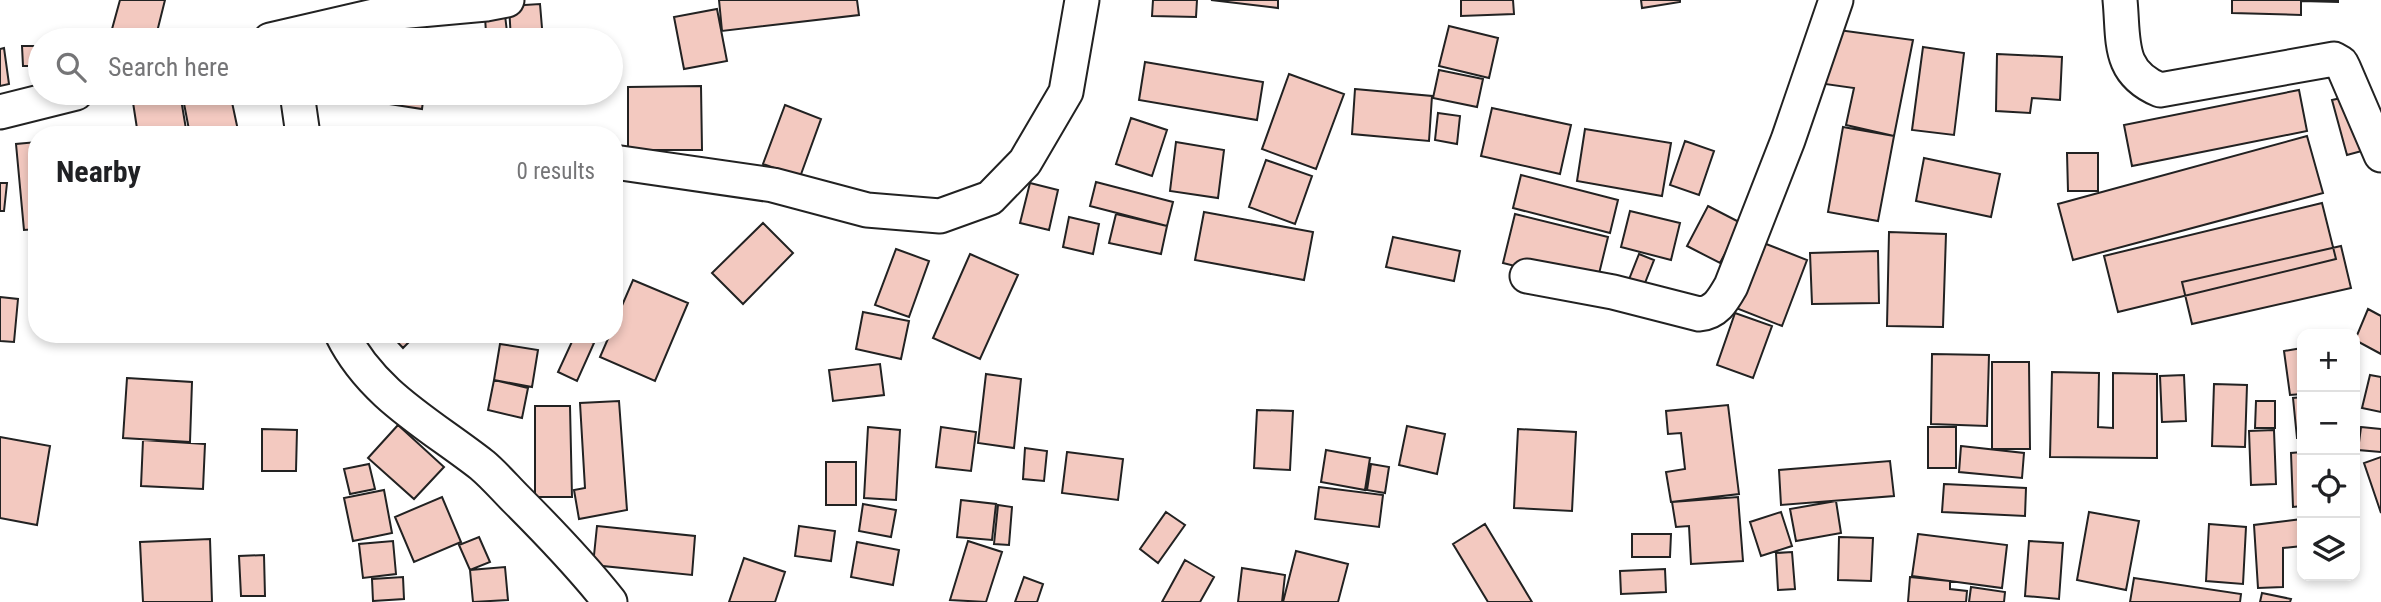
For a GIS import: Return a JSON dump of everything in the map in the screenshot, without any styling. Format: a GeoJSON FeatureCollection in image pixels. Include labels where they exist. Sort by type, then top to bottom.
{"type":"FeatureCollection","features":[{"type":"Feature","properties":{"kind":"street"},"geometry":{"type":"LineString","coordinates":[[311,28],[360,9],[387,13],[507,0]]}},
{"type":"Feature","properties":{"kind":"street"},"geometry":{"type":"LineString","coordinates":[[623,163],[773,185],[867,210],[940,216],[990,198],[1025,162],[1066,92],[1082,0]]}},
{"type":"Feature","properties":{"kind":"street"},"geometry":{"type":"LineString","coordinates":[[1527,276],[1612,292],[1690,313],[1707,314],[1721,304],[1731,286],[1788,140],[1836,0]]}},
{"type":"Feature","properties":{"kind":"street"},"geometry":{"type":"LineString","coordinates":[[2120,0],[2128,66],[2142,83],[2160,90],[2334,59],[2341,63],[2344,69],[2381,155]]}},
{"type":"Feature","properties":{"kind":"street"},"geometry":{"type":"LineString","coordinates":[[0,112],[28,105]]}},
{"type":"Feature","properties":{"kind":"street"},"geometry":{"type":"LineString","coordinates":[[299,105],[302,126]]}},
{"type":"Feature","properties":{"kind":"street"},"geometry":{"type":"LineString","coordinates":[[347,343],[367,373],[398,405],[483,466],[550,532],[610,602]]}},
{"type":"Feature","properties":{"kind":"building"},"geometry":{"type":"Polygon","coordinates":[[[120,0],[165,0],[158,28],[112,28],[120,0]]]}},
{"type":"Feature","properties":{"kind":"building"},"geometry":{"type":"Polygon","coordinates":[[[719,0],[857,0],[859,15],[722,31],[719,0]]]}},
{"type":"Feature","properties":{"kind":"building"},"geometry":{"type":"Polygon","coordinates":[[[1153,0],[1197,0],[1196,17],[1152,16],[1153,0]]]}},
{"type":"Feature","properties":{"kind":"building"},"geometry":{"type":"Polygon","coordinates":[[[1211,0],[1278,0],[1278,8],[1211,0]]]}},
{"type":"Feature","properties":{"kind":"building"},"geometry":{"type":"Polygon","coordinates":[[[1461,0],[1513,0],[1514,14],[1461,16],[1461,0]]]}},
{"type":"Feature","properties":{"kind":"building"},"geometry":{"type":"Polygon","coordinates":[[[1641,0],[1680,0],[1680,2],[1642,8],[1641,0]]]}},
{"type":"Feature","properties":{"kind":"building"},"geometry":{"type":"Polygon","coordinates":[[[2232,0],[2338,0],[2338,2],[2301,1],[2301,15],[2232,13],[2232,0]]]}},
{"type":"Feature","properties":{"kind":"building"},"geometry":{"type":"Polygon","coordinates":[[[540,4],[542,28],[510,28],[509,6],[540,4]]]}},
{"type":"Feature","properties":{"kind":"building"},"geometry":{"type":"Polygon","coordinates":[[[717,9],[727,61],[684,69],[674,17],[717,9]]]}},
{"type":"Feature","properties":{"kind":"building"},"geometry":{"type":"Polygon","coordinates":[[[505,15],[507,28],[486,28],[485,17],[505,15]]]}},
{"type":"Feature","properties":{"kind":"building"},"geometry":{"type":"Polygon","coordinates":[[[1449,26],[1498,38],[1489,78],[1439,66],[1449,26]]]}},
{"type":"Feature","properties":{"kind":"building"},"geometry":{"type":"Polygon","coordinates":[[[1831,29],[1913,40],[1894,136],[1846,125],[1854,88],[1825,84],[1831,29]]]}},
{"type":"Feature","properties":{"kind":"building"},"geometry":{"type":"Polygon","coordinates":[[[22,46],[28,46],[28,66],[23,66],[22,46]]]}},
{"type":"Feature","properties":{"kind":"building"},"geometry":{"type":"Polygon","coordinates":[[[1923,47],[1964,53],[1954,135],[1912,130],[1923,47]]]}},
{"type":"Feature","properties":{"kind":"building"},"geometry":{"type":"Polygon","coordinates":[[[4,48],[9,84],[0,86],[0,49],[4,48]]]}},
{"type":"Feature","properties":{"kind":"building"},"geometry":{"type":"Polygon","coordinates":[[[1997,54],[2062,57],[2060,100],[2032,98],[2030,113],[1996,111],[1997,54]]]}},
{"type":"Feature","properties":{"kind":"building"},"geometry":{"type":"Polygon","coordinates":[[[1145,62],[1263,82],[1257,120],[1139,100],[1145,62]]]}},
{"type":"Feature","properties":{"kind":"building"},"geometry":{"type":"Polygon","coordinates":[[[1439,70],[1483,79],[1477,107],[1433,98],[1439,70]]]}},
{"type":"Feature","properties":{"kind":"building"},"geometry":{"type":"Polygon","coordinates":[[[1289,74],[1344,94],[1316,169],[1262,149],[1289,74]]]}},
{"type":"Feature","properties":{"kind":"building"},"geometry":{"type":"Polygon","coordinates":[[[701,86],[702,150],[628,150],[628,87],[701,86]]]}},
{"type":"Feature","properties":{"kind":"building"},"geometry":{"type":"Polygon","coordinates":[[[1355,89],[1432,96],[1429,141],[1352,134],[1355,89]]]}},
{"type":"Feature","properties":{"kind":"building"},"geometry":{"type":"Polygon","coordinates":[[[2299,90],[2307,131],[2132,166],[2124,125],[2299,90]]]}},
{"type":"Feature","properties":{"kind":"building"},"geometry":{"type":"Polygon","coordinates":[[[2354,95],[2369,149],[2347,155],[2332,100],[2354,95]]]}},
{"type":"Feature","properties":{"kind":"building"},"geometry":{"type":"Polygon","coordinates":[[[133,105],[182,105],[186,126],[137,126],[133,105]]]}},
{"type":"Feature","properties":{"kind":"building"},"geometry":{"type":"Polygon","coordinates":[[[184,105],[233,105],[237,126],[188,126],[184,105]]]}},
{"type":"Feature","properties":{"kind":"building"},"geometry":{"type":"Polygon","coordinates":[[[396,105],[422,105],[422,109],[396,105]]]}},
{"type":"Feature","properties":{"kind":"building"},"geometry":{"type":"Polygon","coordinates":[[[785,105],[821,119],[800,177],[763,164],[785,105]]]}},
{"type":"Feature","properties":{"kind":"building"},"geometry":{"type":"Polygon","coordinates":[[[1492,108],[1571,125],[1560,174],[1481,156],[1492,108]]]}},
{"type":"Feature","properties":{"kind":"building"},"geometry":{"type":"Polygon","coordinates":[[[1438,113],[1460,116],[1457,144],[1435,140],[1438,113]]]}},
{"type":"Feature","properties":{"kind":"building"},"geometry":{"type":"Polygon","coordinates":[[[1131,118],[1167,130],[1152,176],[1116,164],[1131,118]]]}},
{"type":"Feature","properties":{"kind":"building"},"geometry":{"type":"Polygon","coordinates":[[[1843,127],[1894,136],[1878,221],[1828,212],[1843,127]]]}},
{"type":"Feature","properties":{"kind":"building"},"geometry":{"type":"Polygon","coordinates":[[[1585,129],[1671,143],[1662,196],[1577,181],[1585,129]]]}},
{"type":"Feature","properties":{"kind":"building"},"geometry":{"type":"Polygon","coordinates":[[[2307,136],[2323,193],[2073,260],[2058,204],[2307,136]]]}},
{"type":"Feature","properties":{"kind":"building"},"geometry":{"type":"Polygon","coordinates":[[[1685,141],[1714,151],[1699,195],[1670,185],[1685,141]]]}},
{"type":"Feature","properties":{"kind":"building"},"geometry":{"type":"Polygon","coordinates":[[[1176,142],[1224,150],[1218,198],[1170,191],[1176,142]]]}},
{"type":"Feature","properties":{"kind":"building"},"geometry":{"type":"Polygon","coordinates":[[[28,143],[28,230],[24,230],[16,144],[28,143]]]}},
{"type":"Feature","properties":{"kind":"building"},"geometry":{"type":"Polygon","coordinates":[[[2067,153],[2098,153],[2098,191],[2068,191],[2067,153]]]}},
{"type":"Feature","properties":{"kind":"building"},"geometry":{"type":"Polygon","coordinates":[[[1924,158],[2000,174],[1991,217],[1916,201],[1924,158]]]}},
{"type":"Feature","properties":{"kind":"building"},"geometry":{"type":"Polygon","coordinates":[[[1266,160],[1312,176],[1295,224],[1249,207],[1266,160]]]}},
{"type":"Feature","properties":{"kind":"building"},"geometry":{"type":"Polygon","coordinates":[[[1521,175],[1618,200],[1610,233],[1513,208],[1521,175]]]}},
{"type":"Feature","properties":{"kind":"building"},"geometry":{"type":"Polygon","coordinates":[[[1096,182],[1173,202],[1167,226],[1090,206],[1096,182]]]}},
{"type":"Feature","properties":{"kind":"building"},"geometry":{"type":"Polygon","coordinates":[[[0,183],[7,183],[4,211],[0,211],[0,183]]]}},
{"type":"Feature","properties":{"kind":"building"},"geometry":{"type":"Polygon","coordinates":[[[1030,183],[1058,190],[1049,230],[1020,223],[1030,183]]]}},
{"type":"Feature","properties":{"kind":"building"},"geometry":{"type":"Polygon","coordinates":[[[2322,203],[2336,259],[2118,312],[2104,256],[2322,203]]]}},
{"type":"Feature","properties":{"kind":"building"},"geometry":{"type":"Polygon","coordinates":[[[1708,206],[1741,223],[1720,263],[1687,246],[1708,206]]]}},
{"type":"Feature","properties":{"kind":"building"},"geometry":{"type":"Polygon","coordinates":[[[1630,211],[1680,223],[1671,260],[1621,247],[1630,211]]]}},
{"type":"Feature","properties":{"kind":"building"},"geometry":{"type":"Polygon","coordinates":[[[1204,212],[1313,232],[1304,280],[1195,260],[1204,212]]]}},
{"type":"Feature","properties":{"kind":"building"},"geometry":{"type":"Polygon","coordinates":[[[1116,214],[1167,226],[1161,254],[1109,243],[1116,214]]]}},
{"type":"Feature","properties":{"kind":"building"},"geometry":{"type":"Polygon","coordinates":[[[1515,214],[1608,237],[1596,286],[1503,263],[1515,214]]]}},
{"type":"Feature","properties":{"kind":"building"},"geometry":{"type":"Polygon","coordinates":[[[1069,217],[1099,224],[1093,254],[1063,247],[1069,217]]]}},
{"type":"Feature","properties":{"kind":"building"},"geometry":{"type":"Polygon","coordinates":[[[763,223],[793,253],[743,304],[712,273],[763,223]]]}},
{"type":"Feature","properties":{"kind":"building"},"geometry":{"type":"Polygon","coordinates":[[[1889,232],[1946,234],[1943,327],[1887,326],[1889,232]]]}},
{"type":"Feature","properties":{"kind":"building"},"geometry":{"type":"Polygon","coordinates":[[[1393,237],[1460,251],[1454,281],[1386,267],[1393,237]]]}},
{"type":"Feature","properties":{"kind":"building"},"geometry":{"type":"Polygon","coordinates":[[[1761,242],[1807,260],[1782,326],[1736,308],[1761,242]]]}},
{"type":"Feature","properties":{"kind":"building"},"geometry":{"type":"Polygon","coordinates":[[[2341,246],[2351,288],[2192,324],[2182,282],[2341,246]]]}},
{"type":"Feature","properties":{"kind":"building"},"geometry":{"type":"Polygon","coordinates":[[[896,249],[929,261],[909,317],[875,305],[896,249]]]}},
{"type":"Feature","properties":{"kind":"building"},"geometry":{"type":"Polygon","coordinates":[[[1878,251],[1879,303],[1812,304],[1810,253],[1878,251]]]}},
{"type":"Feature","properties":{"kind":"building"},"geometry":{"type":"Polygon","coordinates":[[[970,254],[1018,275],[980,359],[933,338],[970,254]]]}},
{"type":"Feature","properties":{"kind":"building"},"geometry":{"type":"Polygon","coordinates":[[[1639,254],[1654,260],[1643,288],[1628,282],[1639,254]]]}},
{"type":"Feature","properties":{"kind":"building"},"geometry":{"type":"Polygon","coordinates":[[[633,280],[688,303],[655,381],[600,357],[606,343],[623,343],[623,303],[633,280]]]}},
{"type":"Feature","properties":{"kind":"building"},"geometry":{"type":"Polygon","coordinates":[[[0,297],[18,299],[14,342],[0,341],[0,297]]]}},
{"type":"Feature","properties":{"kind":"building"},"geometry":{"type":"Polygon","coordinates":[[[2368,309],[2381,316],[2381,354],[2360,343],[2360,329],[2368,309]]]}},
{"type":"Feature","properties":{"kind":"building"},"geometry":{"type":"Polygon","coordinates":[[[863,312],[909,321],[901,359],[856,349],[863,312]]]}},
{"type":"Feature","properties":{"kind":"building"},"geometry":{"type":"Polygon","coordinates":[[[1735,313],[1772,326],[1753,378],[1717,365],[1735,313]]]}},
{"type":"Feature","properties":{"kind":"building"},"geometry":{"type":"Polygon","coordinates":[[[571,343],[594,343],[577,381],[558,372],[571,343]]]}},
{"type":"Feature","properties":{"kind":"building"},"geometry":{"type":"Polygon","coordinates":[[[500,344],[538,350],[532,387],[494,380],[500,344]]]}},
{"type":"Feature","properties":{"kind":"building"},"geometry":{"type":"Polygon","coordinates":[[[2297,349],[2297,394],[2290,395],[2284,351],[2297,349]]]}},
{"type":"Feature","properties":{"kind":"building"},"geometry":{"type":"Polygon","coordinates":[[[1932,354],[1989,355],[1987,426],[1931,424],[1932,354]]]}},
{"type":"Feature","properties":{"kind":"building"},"geometry":{"type":"Polygon","coordinates":[[[1992,362],[2029,362],[2030,449],[1992,449],[1992,362]]]}},
{"type":"Feature","properties":{"kind":"building"},"geometry":{"type":"Polygon","coordinates":[[[880,364],[884,395],[833,401],[829,370],[880,364]]]}},
{"type":"Feature","properties":{"kind":"building"},"geometry":{"type":"Polygon","coordinates":[[[2052,372],[2099,373],[2098,427],[2113,428],[2113,373],[2157,374],[2157,458],[2050,457],[2052,372]]]}},
{"type":"Feature","properties":{"kind":"building"},"geometry":{"type":"Polygon","coordinates":[[[986,374],[1021,379],[1014,448],[978,443],[986,374]]]}},
{"type":"Feature","properties":{"kind":"building"},"geometry":{"type":"Polygon","coordinates":[[[2184,375],[2186,421],[2162,422],[2160,376],[2184,375]]]}},
{"type":"Feature","properties":{"kind":"building"},"geometry":{"type":"Polygon","coordinates":[[[2370,375],[2381,377],[2381,412],[2362,408],[2370,375]]]}},
{"type":"Feature","properties":{"kind":"building"},"geometry":{"type":"Polygon","coordinates":[[[127,378],[192,382],[190,442],[123,438],[127,378]]]}},
{"type":"Feature","properties":{"kind":"building"},"geometry":{"type":"Polygon","coordinates":[[[494,380],[528,388],[522,418],[488,410],[494,380]]]}},
{"type":"Feature","properties":{"kind":"building"},"geometry":{"type":"Polygon","coordinates":[[[2214,384],[2247,385],[2245,447],[2212,446],[2214,384]]]}},
{"type":"Feature","properties":{"kind":"building"},"geometry":{"type":"Polygon","coordinates":[[[2293,398],[2297,398],[2297,438],[2293,398]]]}},
{"type":"Feature","properties":{"kind":"building"},"geometry":{"type":"Polygon","coordinates":[[[619,401],[627,510],[579,519],[574,490],[585,488],[580,403],[619,401]]]}},
{"type":"Feature","properties":{"kind":"building"},"geometry":{"type":"Polygon","coordinates":[[[2256,401],[2275,401],[2275,428],[2255,428],[2256,401]]]}},
{"type":"Feature","properties":{"kind":"building"},"geometry":{"type":"Polygon","coordinates":[[[1728,405],[1739,494],[1671,502],[1666,472],[1685,469],[1681,433],[1668,434],[1666,411],[1728,405]]]}},
{"type":"Feature","properties":{"kind":"building"},"geometry":{"type":"Polygon","coordinates":[[[535,406],[570,406],[572,497],[535,497],[535,406]]]}},
{"type":"Feature","properties":{"kind":"building"},"geometry":{"type":"Polygon","coordinates":[[[1257,410],[1293,411],[1290,470],[1254,468],[1257,410]]]}},
{"type":"Feature","properties":{"kind":"building"},"geometry":{"type":"Polygon","coordinates":[[[398,425],[444,467],[414,499],[368,458],[398,425]]]}},
{"type":"Feature","properties":{"kind":"building"},"geometry":{"type":"Polygon","coordinates":[[[1407,426],[1445,434],[1437,474],[1399,465],[1407,426]]]}},
{"type":"Feature","properties":{"kind":"building"},"geometry":{"type":"Polygon","coordinates":[[[868,427],[900,430],[896,500],[864,498],[868,427]]]}},
{"type":"Feature","properties":{"kind":"building"},"geometry":{"type":"Polygon","coordinates":[[[941,427],[976,432],[971,471],[936,467],[941,427]]]}},
{"type":"Feature","properties":{"kind":"building"},"geometry":{"type":"Polygon","coordinates":[[[1928,427],[1956,427],[1956,468],[1928,468],[1928,427]]]}},
{"type":"Feature","properties":{"kind":"building"},"geometry":{"type":"Polygon","coordinates":[[[2361,427],[2381,429],[2381,452],[2360,450],[2361,427]]]}},
{"type":"Feature","properties":{"kind":"building"},"geometry":{"type":"Polygon","coordinates":[[[262,429],[297,430],[296,471],[262,471],[262,429]]]}},
{"type":"Feature","properties":{"kind":"building"},"geometry":{"type":"Polygon","coordinates":[[[1518,429],[1576,432],[1572,511],[1514,508],[1518,429]]]}},
{"type":"Feature","properties":{"kind":"building"},"geometry":{"type":"Polygon","coordinates":[[[2274,430],[2276,484],[2251,485],[2249,431],[2274,430]]]}},
{"type":"Feature","properties":{"kind":"building"},"geometry":{"type":"Polygon","coordinates":[[[0,437],[50,446],[37,525],[0,518],[0,437]]]}},
{"type":"Feature","properties":{"kind":"building"},"geometry":{"type":"Polygon","coordinates":[[[143,440],[205,444],[203,489],[141,486],[143,440]]]}},
{"type":"Feature","properties":{"kind":"building"},"geometry":{"type":"Polygon","coordinates":[[[1961,446],[2024,453],[2022,478],[1959,472],[1961,446]]]}},
{"type":"Feature","properties":{"kind":"building"},"geometry":{"type":"Polygon","coordinates":[[[1025,448],[1047,451],[1044,481],[1023,479],[1025,448]]]}},
{"type":"Feature","properties":{"kind":"building"},"geometry":{"type":"Polygon","coordinates":[[[1326,450],[1370,458],[1365,490],[1321,482],[1326,450]]]}},
{"type":"Feature","properties":{"kind":"building"},"geometry":{"type":"Polygon","coordinates":[[[1067,452],[1123,459],[1118,500],[1062,493],[1067,452]]]}},
{"type":"Feature","properties":{"kind":"building"},"geometry":{"type":"Polygon","coordinates":[[[2297,452],[2297,507],[2293,507],[2291,453],[2297,452]]]}},
{"type":"Feature","properties":{"kind":"building"},"geometry":{"type":"Polygon","coordinates":[[[2381,457],[2381,513],[2364,463],[2381,457]]]}},
{"type":"Feature","properties":{"kind":"building"},"geometry":{"type":"Polygon","coordinates":[[[1890,461],[1894,496],[1781,505],[1779,470],[1890,461]]]}},
{"type":"Feature","properties":{"kind":"building"},"geometry":{"type":"Polygon","coordinates":[[[826,462],[856,462],[856,505],[826,505],[826,462]]]}},
{"type":"Feature","properties":{"kind":"building"},"geometry":{"type":"Polygon","coordinates":[[[369,464],[375,489],[350,494],[344,469],[369,464]]]}},
{"type":"Feature","properties":{"kind":"building"},"geometry":{"type":"Polygon","coordinates":[[[1371,464],[1389,467],[1385,493],[1367,490],[1371,464]]]}},
{"type":"Feature","properties":{"kind":"building"},"geometry":{"type":"Polygon","coordinates":[[[1944,484],[2026,488],[2025,516],[1942,512],[1944,484]]]}},
{"type":"Feature","properties":{"kind":"building"},"geometry":{"type":"Polygon","coordinates":[[[1319,487],[1383,495],[1379,527],[1315,519],[1319,487]]]}},
{"type":"Feature","properties":{"kind":"building"},"geometry":{"type":"Polygon","coordinates":[[[384,490],[392,533],[353,541],[344,498],[384,490]]]}},
{"type":"Feature","properties":{"kind":"building"},"geometry":{"type":"Polygon","coordinates":[[[442,497],[461,542],[414,562],[395,517],[442,497]]]}},
{"type":"Feature","properties":{"kind":"building"},"geometry":{"type":"Polygon","coordinates":[[[1738,497],[1743,561],[1691,564],[1689,526],[1676,527],[1672,502],[1738,497]]]}},
{"type":"Feature","properties":{"kind":"building"},"geometry":{"type":"Polygon","coordinates":[[[961,500],[996,504],[992,540],[957,537],[961,500]]]}},
{"type":"Feature","properties":{"kind":"building"},"geometry":{"type":"Polygon","coordinates":[[[1836,501],[1841,533],[1796,541],[1790,509],[1836,501]]]}},
{"type":"Feature","properties":{"kind":"building"},"geometry":{"type":"Polygon","coordinates":[[[863,504],[896,510],[891,537],[859,531],[863,504]]]}},
{"type":"Feature","properties":{"kind":"building"},"geometry":{"type":"Polygon","coordinates":[[[998,505],[1012,507],[1009,545],[994,544],[998,505]]]}},
{"type":"Feature","properties":{"kind":"building"},"geometry":{"type":"Polygon","coordinates":[[[1166,512],[1185,525],[1158,563],[1140,549],[1166,512]]]}},
{"type":"Feature","properties":{"kind":"building"},"geometry":{"type":"Polygon","coordinates":[[[1781,512],[1792,546],[1761,556],[1750,522],[1781,512]]]}},
{"type":"Feature","properties":{"kind":"building"},"geometry":{"type":"Polygon","coordinates":[[[2089,512],[2139,521],[2126,590],[2077,580],[2089,512]]]}},
{"type":"Feature","properties":{"kind":"building"},"geometry":{"type":"Polygon","coordinates":[[[2297,520],[2297,547],[2283,548],[2283,587],[2258,588],[2254,525],[2297,520]]]}},
{"type":"Feature","properties":{"kind":"building"},"geometry":{"type":"Polygon","coordinates":[[[1485,524],[1532,602],[1488,602],[1453,544],[1485,524]]]}},
{"type":"Feature","properties":{"kind":"building"},"geometry":{"type":"Polygon","coordinates":[[[2209,524],[2246,527],[2243,584],[2206,581],[2209,524]]]}},
{"type":"Feature","properties":{"kind":"building"},"geometry":{"type":"Polygon","coordinates":[[[597,526],[695,536],[692,575],[593,565],[597,526]]]}},
{"type":"Feature","properties":{"kind":"building"},"geometry":{"type":"Polygon","coordinates":[[[799,526],[835,531],[831,561],[795,556],[799,526]]]}},
{"type":"Feature","properties":{"kind":"building"},"geometry":{"type":"Polygon","coordinates":[[[1632,534],[1671,534],[1670,557],[1632,557],[1632,534]]]}},
{"type":"Feature","properties":{"kind":"building"},"geometry":{"type":"Polygon","coordinates":[[[1918,534],[2007,545],[2002,588],[1912,576],[1918,534]]]}},
{"type":"Feature","properties":{"kind":"building"},"geometry":{"type":"Polygon","coordinates":[[[479,537],[490,562],[470,570],[459,545],[479,537]]]}},
{"type":"Feature","properties":{"kind":"building"},"geometry":{"type":"Polygon","coordinates":[[[1839,537],[1873,538],[1871,581],[1838,580],[1839,537]]]}},
{"type":"Feature","properties":{"kind":"building"},"geometry":{"type":"Polygon","coordinates":[[[210,539],[212,602],[143,602],[140,542],[210,539]]]}},
{"type":"Feature","properties":{"kind":"building"},"geometry":{"type":"Polygon","coordinates":[[[393,541],[396,574],[363,578],[359,544],[393,541]]]}},
{"type":"Feature","properties":{"kind":"building"},"geometry":{"type":"Polygon","coordinates":[[[968,541],[1002,552],[986,602],[950,600],[968,541]]]}},
{"type":"Feature","properties":{"kind":"building"},"geometry":{"type":"Polygon","coordinates":[[[2029,541],[2063,543],[2059,599],[2025,596],[2029,541]]]}},
{"type":"Feature","properties":{"kind":"building"},"geometry":{"type":"Polygon","coordinates":[[[857,542],[899,550],[893,585],[851,577],[857,542]]]}},
{"type":"Feature","properties":{"kind":"building"},"geometry":{"type":"Polygon","coordinates":[[[1296,551],[1348,564],[1338,602],[1283,602],[1296,551]]]}},
{"type":"Feature","properties":{"kind":"building"},"geometry":{"type":"Polygon","coordinates":[[[1792,552],[1795,589],[1778,590],[1776,553],[1792,552]]]}},
{"type":"Feature","properties":{"kind":"building"},"geometry":{"type":"Polygon","coordinates":[[[264,555],[265,596],[241,596],[239,556],[264,555]]]}},
{"type":"Feature","properties":{"kind":"building"},"geometry":{"type":"Polygon","coordinates":[[[744,558],[785,572],[775,602],[729,602],[744,558]]]}},
{"type":"Feature","properties":{"kind":"building"},"geometry":{"type":"Polygon","coordinates":[[[1185,560],[1214,577],[1200,602],[1162,602],[1185,560]]]}},
{"type":"Feature","properties":{"kind":"building"},"geometry":{"type":"Polygon","coordinates":[[[505,567],[508,600],[473,602],[470,570],[505,567]]]}},
{"type":"Feature","properties":{"kind":"building"},"geometry":{"type":"Polygon","coordinates":[[[1242,568],[1285,575],[1282,602],[1238,602],[1242,568]]]}},
{"type":"Feature","properties":{"kind":"building"},"geometry":{"type":"Polygon","coordinates":[[[1665,569],[1666,592],[1621,594],[1620,571],[1665,569]]]}},
{"type":"Feature","properties":{"kind":"building"},"geometry":{"type":"Polygon","coordinates":[[[403,577],[404,599],[373,601],[372,579],[403,577]]]}},
{"type":"Feature","properties":{"kind":"building"},"geometry":{"type":"Polygon","coordinates":[[[1024,577],[1043,584],[1037,602],[1015,602],[1024,577]]]}},
{"type":"Feature","properties":{"kind":"building"},"geometry":{"type":"Polygon","coordinates":[[[1910,577],[1950,581],[1950,589],[1967,591],[1966,602],[1908,602],[1910,577]]]}},
{"type":"Feature","properties":{"kind":"building"},"geometry":{"type":"Polygon","coordinates":[[[2134,578],[2241,594],[2240,602],[2130,602],[2134,578]]]}},
{"type":"Feature","properties":{"kind":"building"},"geometry":{"type":"Polygon","coordinates":[[[1971,587],[2005,592],[2004,602],[1969,602],[1971,587]]]}},
{"type":"Feature","properties":{"kind":"building"},"geometry":{"type":"Polygon","coordinates":[[[2262,593],[2291,599],[2290,602],[2260,602],[2262,593]]]}}]}
